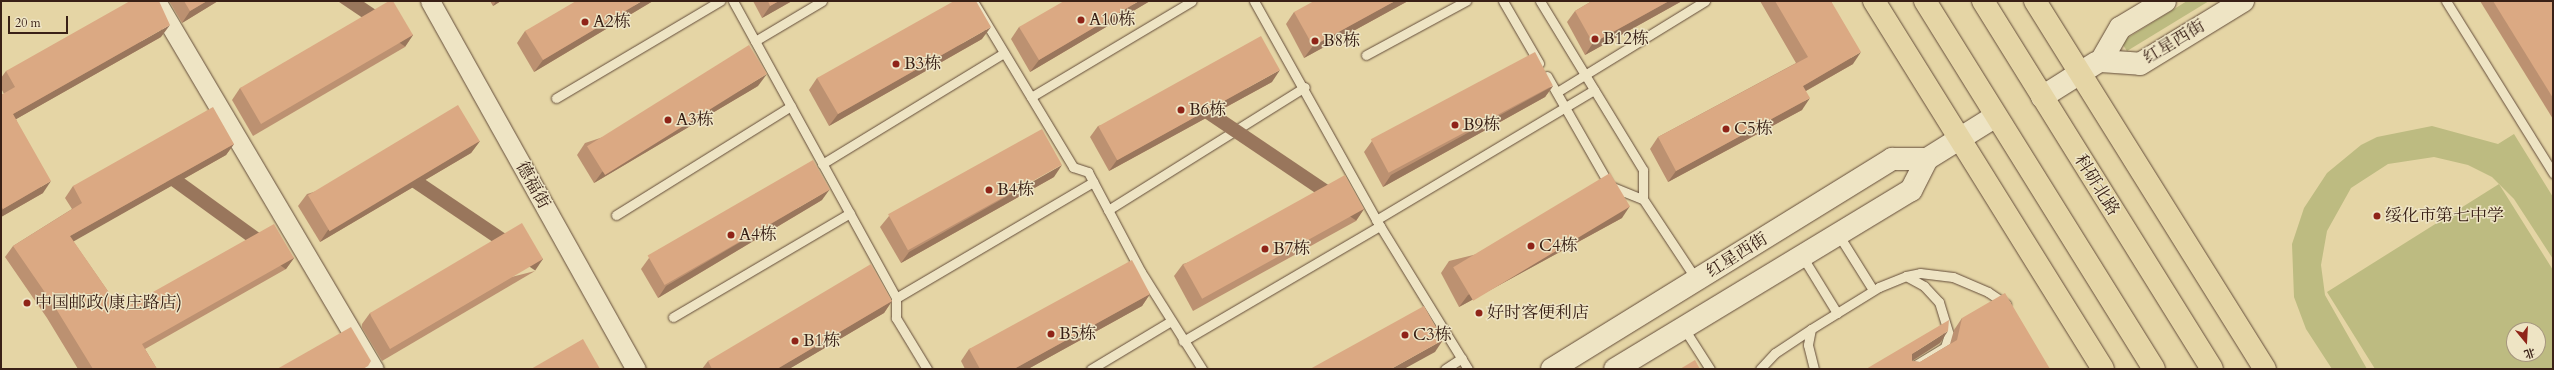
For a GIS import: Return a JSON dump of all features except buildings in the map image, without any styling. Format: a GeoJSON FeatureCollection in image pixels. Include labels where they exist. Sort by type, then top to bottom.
{"type":"FeatureCollection","features":[{"type":"Feature","properties":{"kind":"main road"},"geometry":{"type":"LineString","coordinates":[[1874,1],[2103,369]]}},
{"type":"Feature","properties":{"kind":"main road"},"geometry":{"type":"LineString","coordinates":[[1925,1],[2154,369]]}},
{"type":"Feature","properties":{"kind":"main road","name":"科研北路"},"geometry":{"type":"LineString","coordinates":[[1983,1],[2212,369]]}},
{"type":"Feature","properties":{"kind":"main road"},"geometry":{"type":"LineString","coordinates":[[2035,1],[2265,369]]}},
{"type":"Feature","properties":{"kind":"main road"},"geometry":{"type":"LineString","coordinates":[[2042,97],[2101,61],[2120,28],[2165,1]]}},
{"type":"Feature","properties":{"kind":"main road","name":"红星西街"},"geometry":{"type":"LineString","coordinates":[[2101,61],[2140,64],[2243,1]]}},
{"type":"Feature","properties":{"kind":"main road"},"geometry":{"type":"LineString","coordinates":[[1927,159],[1996,116]]}},
{"type":"Feature","properties":{"kind":"main road","name":"红星西街"},"geometry":{"type":"LineString","coordinates":[[1552,369],[1892,159],[1927,159],[1911,190],[1615,369]]}},
{"type":"Feature","properties":{"kind":"main road"},"geometry":{"type":"LineString","coordinates":[[1696,279],[1715,308]]}},
{"type":"Feature","properties":{"kind":"street"},"geometry":{"type":"LineString","coordinates":[[156,1],[374,369]]}},
{"type":"Feature","properties":{"kind":"street","name":"德福街"},"geometry":{"type":"LineString","coordinates":[[430,1],[636,369]]}},
{"type":"Feature","properties":{"kind":"lane"},"geometry":{"type":"LineString","coordinates":[[556,98],[720,1]]}},
{"type":"Feature","properties":{"kind":"lane"},"geometry":{"type":"LineString","coordinates":[[733,1],[896,298],[896,318],[927,369]]}},
{"type":"Feature","properties":{"kind":"lane"},"geometry":{"type":"LineString","coordinates":[[755,41],[822,1]]}},
{"type":"Feature","properties":{"kind":"lane"},"geometry":{"type":"LineString","coordinates":[[973,1],[1073,167],[1088,172],[1171,321],[1202,369]]}},
{"type":"Feature","properties":{"kind":"lane"},"geometry":{"type":"LineString","coordinates":[[1031,97],[1192,1]]}},
{"type":"Feature","properties":{"kind":"lane"},"geometry":{"type":"LineString","coordinates":[[1254,1],[1305,87],[1378,223],[1468,369]]}},
{"type":"Feature","properties":{"kind":"lane"},"geometry":{"type":"LineString","coordinates":[[1366,56],[1466,1]]}},
{"type":"Feature","properties":{"kind":"lane"},"geometry":{"type":"LineString","coordinates":[[1503,1],[1610,186],[1643,199]]}},
{"type":"Feature","properties":{"kind":"lane"},"geometry":{"type":"LineString","coordinates":[[1540,1],[1643,170],[1643,199],[1696,279]]}},
{"type":"Feature","properties":{"kind":"lane"},"geometry":{"type":"LineString","coordinates":[[1557,92],[1706,1]]}},
{"type":"Feature","properties":{"kind":"lane"},"geometry":{"type":"LineString","coordinates":[[2446,1],[2553,173]]}},
{"type":"Feature","properties":{"kind":"lane"},"geometry":{"type":"LineString","coordinates":[[822,164],[1004,53]]}},
{"type":"Feature","properties":{"kind":"lane"},"geometry":{"type":"LineString","coordinates":[[1108,210],[1305,87]]}},
{"type":"Feature","properties":{"kind":"lane"},"geometry":{"type":"LineString","coordinates":[[1183,341],[1566,109],[1594,90]]}},
{"type":"Feature","properties":{"kind":"lane"},"geometry":{"type":"LineString","coordinates":[[616,215],[791,106]]}},
{"type":"Feature","properties":{"kind":"lane"},"geometry":{"type":"LineString","coordinates":[[896,298],[1094,182]]}},
{"type":"Feature","properties":{"kind":"lane"},"geometry":{"type":"LineString","coordinates":[[673,317],[850,213]]}},
{"type":"Feature","properties":{"kind":"lane"},"geometry":{"type":"LineString","coordinates":[[1838,234],[1873,290]]}},
{"type":"Feature","properties":{"kind":"lane"},"geometry":{"type":"LineString","coordinates":[[1802,256],[1837,313]]}},
{"type":"Feature","properties":{"kind":"lane"},"geometry":{"type":"LineString","coordinates":[[1760,369],[1775,353],[1873,290],[1906,276],[1920,273],[1953,277],[1999,298],[2014,315]]}},
{"type":"Feature","properties":{"kind":"lane"},"geometry":{"type":"LineString","coordinates":[[1906,276],[1924,286],[1939,302],[1949,334],[1945,347],[1909,369]]}},
{"type":"Feature","properties":{"kind":"lane"},"geometry":{"type":"LineString","coordinates":[[1091,369],[1171,321]]}},
{"type":"Feature","properties":{"kind":"lane"},"geometry":{"type":"LineString","coordinates":[[1683,327],[1710,369]]}},
{"type":"Feature","properties":{"kind":"lane"},"geometry":{"type":"LineString","coordinates":[[1811,329],[1808,345],[1814,369]]}},
{"type":"Feature","properties":{"kind":"lane"},"geometry":{"type":"LineString","coordinates":[[1445,369],[1462,358]]}},
{"type":"Feature","properties":{"kind":"shaded area"},"geometry":{"type":"Polygon","coordinates":[[[2187,1],[2209,1],[2127,51],[2121,42],[2187,1]]]}},
{"type":"Feature","properties":{"kind":"shaded area"},"geometry":{"type":"Polygon","coordinates":[[[2432,126],[2498,144],[2514,134],[2553,197],[2553,259],[2514,199],[2492,177],[2468,165],[2434,157],[2388,164],[2351,188],[2327,231],[2321,265],[2325,295],[2367,369],[2332,369],[2306,329],[2294,297],[2292,244],[2304,208],[2327,173],[2361,145],[2377,137],[2432,126]]]}},
{"type":"Feature","properties":{"kind":"shaded area"},"geometry":{"type":"Polygon","coordinates":[[[2499,184],[2553,270],[2553,369],[2375,369],[2327,292],[2499,184]]]}},
{"type":"Feature","properties":{"kind":"place","name":"A10栋"},"geometry":{"type":"Point","coordinates":[1081,20]}},
{"type":"Feature","properties":{"kind":"place","name":"A2栋"},"geometry":{"type":"Point","coordinates":[585,22]}},
{"type":"Feature","properties":{"kind":"place","name":"B12栋"},"geometry":{"type":"Point","coordinates":[1595,39]}},
{"type":"Feature","properties":{"kind":"place","name":"B8栋"},"geometry":{"type":"Point","coordinates":[1315,41]}},
{"type":"Feature","properties":{"kind":"place","name":"B3栋"},"geometry":{"type":"Point","coordinates":[896,64]}},
{"type":"Feature","properties":{"kind":"place","name":"B6栋"},"geometry":{"type":"Point","coordinates":[1181,110]}},
{"type":"Feature","properties":{"kind":"place","name":"A3栋"},"geometry":{"type":"Point","coordinates":[668,120]}},
{"type":"Feature","properties":{"kind":"place","name":"B9栋"},"geometry":{"type":"Point","coordinates":[1455,125]}},
{"type":"Feature","properties":{"kind":"place","name":"C5栋"},"geometry":{"type":"Point","coordinates":[1726,129]}},
{"type":"Feature","properties":{"kind":"place","name":"B4栋"},"geometry":{"type":"Point","coordinates":[989,190]}},
{"type":"Feature","properties":{"kind":"place","name":"绥化市第七中学"},"geometry":{"type":"Point","coordinates":[2377,216]}},
{"type":"Feature","properties":{"kind":"place","name":"A4栋"},"geometry":{"type":"Point","coordinates":[731,235]}},
{"type":"Feature","properties":{"kind":"place","name":"C4栋"},"geometry":{"type":"Point","coordinates":[1531,246]}},
{"type":"Feature","properties":{"kind":"place","name":"B7栋"},"geometry":{"type":"Point","coordinates":[1265,249]}},
{"type":"Feature","properties":{"kind":"place","name":"中国邮政(康庄路店)"},"geometry":{"type":"Point","coordinates":[27,303]}},
{"type":"Feature","properties":{"kind":"place","name":"好时客便利店"},"geometry":{"type":"Point","coordinates":[1479,313]}},
{"type":"Feature","properties":{"kind":"place","name":"B5栋"},"geometry":{"type":"Point","coordinates":[1051,334]}},
{"type":"Feature","properties":{"kind":"place","name":"C3栋"},"geometry":{"type":"Point","coordinates":[1405,335]}},
{"type":"Feature","properties":{"kind":"place","name":"B1栋"},"geometry":{"type":"Point","coordinates":[795,341]}}]}
